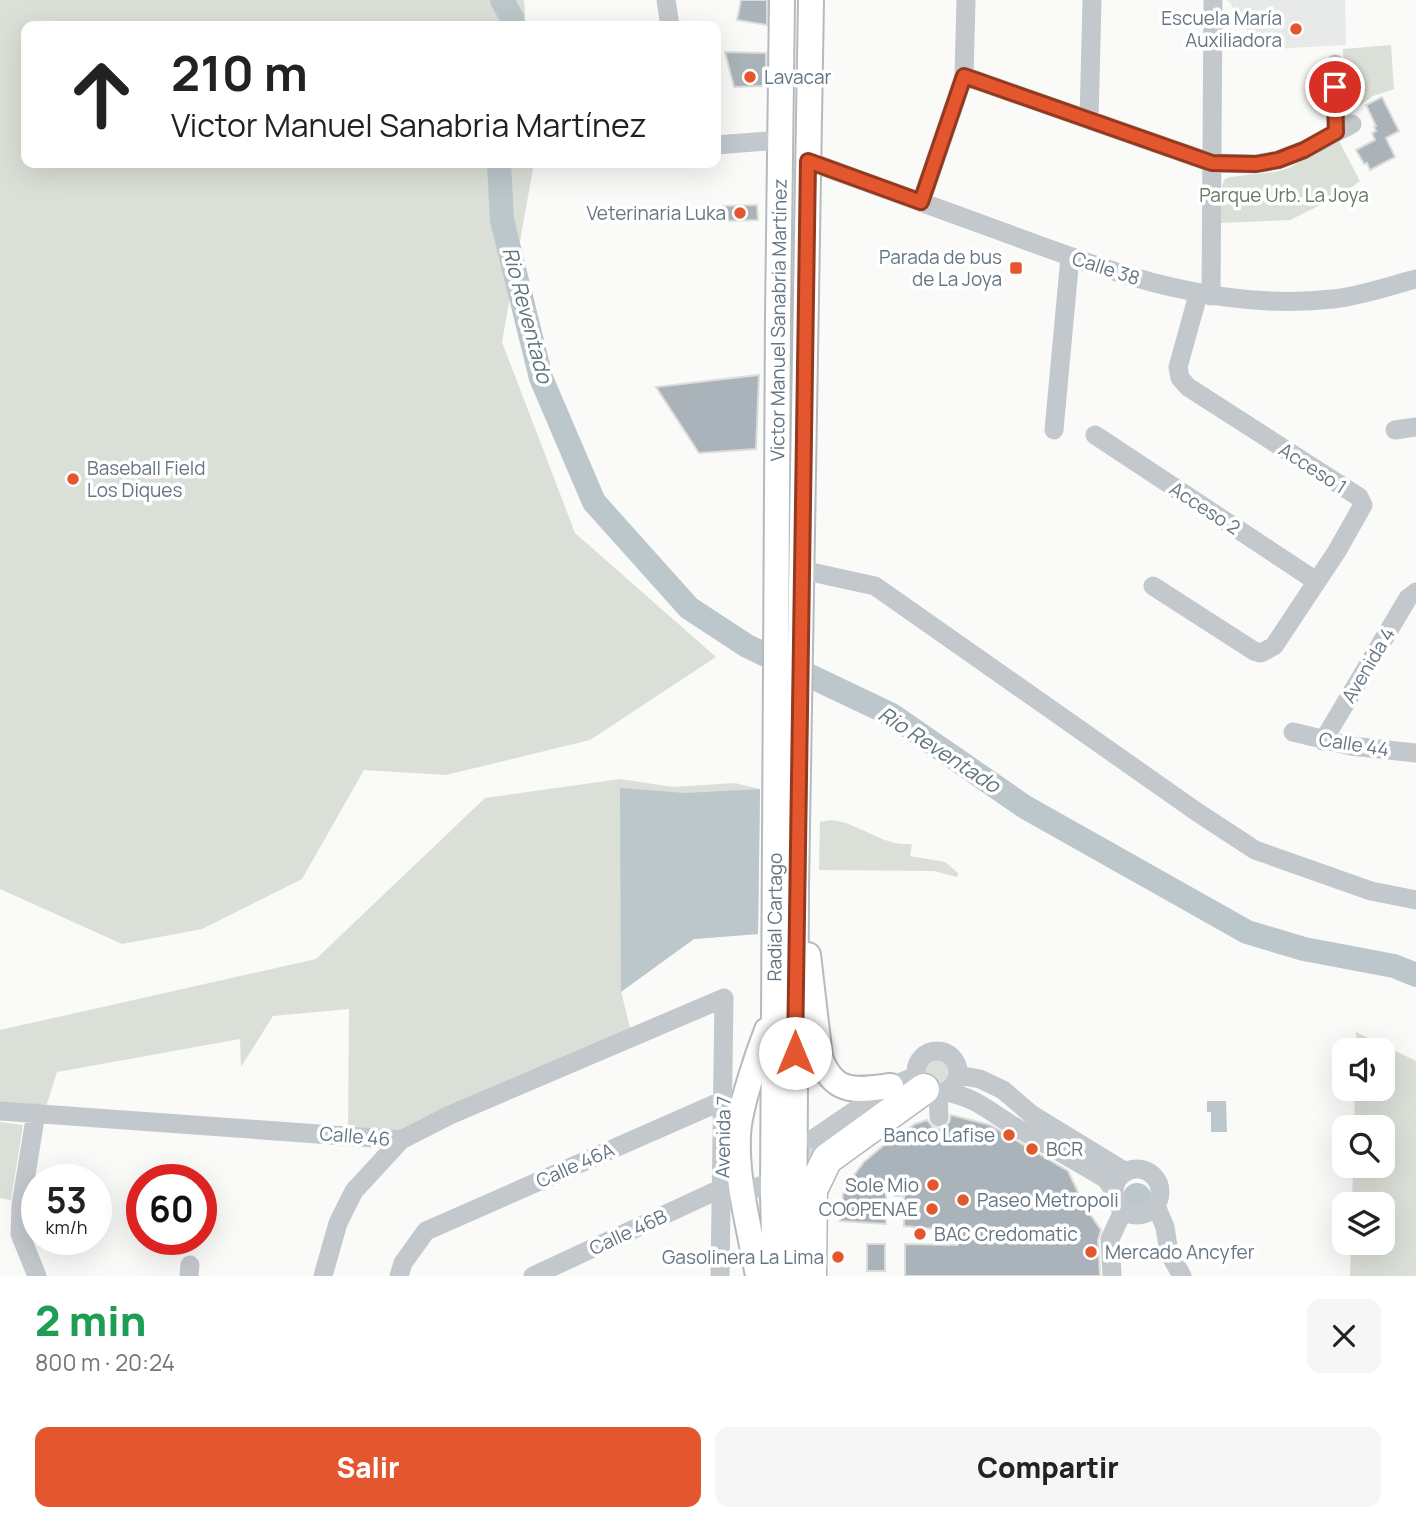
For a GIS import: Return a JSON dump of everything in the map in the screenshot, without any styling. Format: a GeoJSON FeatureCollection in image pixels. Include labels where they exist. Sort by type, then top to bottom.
{"type":"FeatureCollection","features":[{"type":"Feature","properties":{"kind":"highway"},"geometry":{"type":"LineString","coordinates":[[811,1276],[812,1190],[827,1159],[928,1087]]}},
{"type":"Feature","properties":{"kind":"main road","name":"Victor Manuel Sanabria Martínez"},"geometry":{"type":"LineString","coordinates":[[776,643],[782,0]]}},
{"type":"Feature","properties":{"kind":"main road","name":"Victor Manuel Sanabria Martínez"},"geometry":{"type":"LineString","coordinates":[[801,644],[811,0]]}},
{"type":"Feature","properties":{"kind":"main road"},"geometry":{"type":"LineString","coordinates":[[778,316],[786,322],[791,331],[794,350],[794,401],[798,411],[805,413]]}},
{"type":"Feature","properties":{"kind":"main road","name":"Radial Cartago"},"geometry":{"type":"LineString","coordinates":[[776,643],[796,886],[794,1276]]}},
{"type":"Feature","properties":{"kind":"main road","name":"Radial Cartago"},"geometry":{"type":"LineString","coordinates":[[775,1276],[774,1013],[787,766],[801,644]]}},
{"type":"Feature","properties":{"kind":"main road"},"geometry":{"type":"LineString","coordinates":[[796,886],[810,965],[820,1057],[825,1069],[830,1077],[845,1088],[855,1090],[891,1086]]}},
{"type":"Feature","properties":{"kind":"main road"},"geometry":{"type":"LineString","coordinates":[[810,965],[812,1190]]}},
{"type":"Feature","properties":{"kind":"main road"},"geometry":{"type":"LineString","coordinates":[[758,1276],[738,1133],[760,1050],[774,1013]]}},
{"type":"Feature","properties":{"kind":"street"},"geometry":{"type":"LineString","coordinates":[[666,0],[669,21]]}},
{"type":"Feature","properties":{"kind":"street"},"geometry":{"type":"LineString","coordinates":[[921,202],[964,76],[966,0]]}},
{"type":"Feature","properties":{"kind":"street"},"geometry":{"type":"LineString","coordinates":[[1089,120],[1091,0]]}},
{"type":"Feature","properties":{"kind":"street"},"geometry":{"type":"LineString","coordinates":[[1204,295],[1212,163],[1213,0]]}},
{"type":"Feature","properties":{"kind":"street"},"geometry":{"type":"LineString","coordinates":[[964,76],[1212,163],[1256,164],[1278,160],[1304,150],[1344,128],[1335,64]]}},
{"type":"Feature","properties":{"kind":"street"},"geometry":{"type":"LineString","coordinates":[[721,145],[780,141]]}},
{"type":"Feature","properties":{"kind":"street","name":"Calle 38"},"geometry":{"type":"LineString","coordinates":[[808,161],[1070,257],[1160,285],[1204,295],[1308,301],[1336,299],[1416,279]]}},
{"type":"Feature","properties":{"kind":"street"},"geometry":{"type":"LineString","coordinates":[[1054,430],[1070,257]]}},
{"type":"Feature","properties":{"kind":"street","name":"Acceso 1"},"geometry":{"type":"LineString","coordinates":[[1153,586],[1261,653],[1274,646],[1337,551],[1363,505],[1359,497],[1188,387],[1180,378],[1178,367],[1204,295]]}},
{"type":"Feature","properties":{"kind":"street"},"geometry":{"type":"LineString","coordinates":[[1395,430],[1416,427]]}},
{"type":"Feature","properties":{"kind":"street","name":"Acceso 2"},"geometry":{"type":"LineString","coordinates":[[1095,435],[1316,581]]}},
{"type":"Feature","properties":{"kind":"street"},"geometry":{"type":"LineString","coordinates":[[802,570],[875,586],[1255,850],[1371,891],[1416,900]]}},
{"type":"Feature","properties":{"kind":"street","name":"Avenida 4"},"geometry":{"type":"LineString","coordinates":[[1323,741],[1408,598],[1416,592]]}},
{"type":"Feature","properties":{"kind":"street","name":"Calle 44"},"geometry":{"type":"LineString","coordinates":[[1293,732],[1323,741],[1416,753]]}},
{"type":"Feature","properties":{"kind":"street","name":"Avenida 7"},"geometry":{"type":"LineString","coordinates":[[720,1276],[745,1184],[724,1100],[724,998]]}},
{"type":"Feature","properties":{"kind":"street","name":"Calle 46"},"geometry":{"type":"LineString","coordinates":[[0,1111],[401,1140],[450,1115],[724,998]]}},
{"type":"Feature","properties":{"kind":"street"},"geometry":{"type":"LineString","coordinates":[[939,1118],[928,1087],[918,1063],[921,1057],[933,1051],[946,1052],[958,1067],[958,1075],[951,1088],[928,1087],[891,1086],[815,1145],[928,1087],[958,1094],[982,1104],[1010,1124],[1106,1180],[1123,1210],[1137,1216],[1151,1211],[1156,1206],[1160,1191],[1154,1177],[1141,1170],[1126,1172],[1120,1177],[1114,1191]]}},
{"type":"Feature","properties":{"kind":"street"},"geometry":{"type":"LineString","coordinates":[[958,1075],[980,1079],[1003,1090],[1031,1114],[1126,1172]]}},
{"type":"Feature","properties":{"kind":"street","name":"Calle 46A"},"geometry":{"type":"LineString","coordinates":[[399,1276],[403,1263],[426,1231],[724,1100]]}},
{"type":"Feature","properties":{"kind":"street"},"geometry":{"type":"LineString","coordinates":[[36,1113],[21,1205],[20,1234],[37,1276]]}},
{"type":"Feature","properties":{"kind":"street"},"geometry":{"type":"LineString","coordinates":[[323,1276],[338,1223],[354,1191],[401,1140]]}},
{"type":"Feature","properties":{"kind":"street","name":"Calle 46B"},"geometry":{"type":"LineString","coordinates":[[533,1276],[745,1184]]}},
{"type":"Feature","properties":{"kind":"street"},"geometry":{"type":"LineString","coordinates":[[1156,1206],[1165,1227],[1169,1253],[1182,1276]]}},
{"type":"Feature","properties":{"kind":"street"},"geometry":{"type":"LineString","coordinates":[[1112,1276],[1110,1239],[1123,1210]]}},
{"type":"Feature","properties":{"kind":"shaded area","name":"Escuela María Auxiliadora"},"geometry":{"type":"Polygon","coordinates":[[[1227,0],[1345,0],[1346,45],[1252,50],[1245,24],[1232,24],[1232,5],[1227,0]]]}},
{"type":"Feature","properties":{"kind":"shaded area"},"geometry":{"type":"Polygon","coordinates":[[[620,788],[685,793],[760,789],[758,934],[694,939],[621,992],[620,788]]]}},
{"type":"Feature","properties":{"kind":"shaded area"},"geometry":{"type":"Polygon","coordinates":[[[1207,1101],[1226,1101],[1227,1132],[1211,1132],[1211,1112],[1207,1112],[1207,1101]]]}},
{"type":"Feature","properties":{"kind":"shaded area"},"geometry":{"type":"Polygon","coordinates":[[[1137,1183],[1147,1187],[1151,1197],[1147,1207],[1137,1211],[1127,1207],[1123,1197],[1127,1187],[1137,1183]]]}},
{"type":"Feature","properties":{"kind":"green space"},"geometry":{"type":"Polygon","coordinates":[[[0,0],[524,0],[526,21],[21,21],[21,168],[533,168],[502,342],[575,533],[716,657],[590,740],[446,775],[364,770],[302,879],[202,929],[122,944],[0,889],[0,0]]]}},
{"type":"Feature","properties":{"kind":"green space"},"geometry":{"type":"Polygon","coordinates":[[[1391,45],[1394,89],[1373,96],[1351,112],[1345,109],[1343,49],[1391,45]]]}},
{"type":"Feature","properties":{"kind":"green space","name":"Parque Urb. La Joya"},"geometry":{"type":"Polygon","coordinates":[[[1338,139],[1360,181],[1339,196],[1290,220],[1221,223],[1220,191],[1225,179],[1289,168],[1338,139]]]}},
{"type":"Feature","properties":{"kind":"green space"},"geometry":{"type":"Polygon","coordinates":[[[620,779],[673,787],[735,783],[760,789],[758,934],[694,939],[621,991],[632,1036],[401,1140],[348,1135],[349,1009],[273,1016],[241,1067],[240,1039],[57,1072],[44,1113],[0,1111],[0,1030],[316,959],[485,798],[620,779]]]}},
{"type":"Feature","properties":{"kind":"green space"},"geometry":{"type":"Polygon","coordinates":[[[831,820],[852,825],[891,842],[912,844],[910,856],[945,862],[958,873],[957,877],[934,871],[819,870],[820,822],[831,820]]]}},
{"type":"Feature","properties":{"kind":"green space"},"geometry":{"type":"Polygon","coordinates":[[[1356,1032],[1368,1038],[1356,1038],[1356,1032]]]}},
{"type":"Feature","properties":{"kind":"green space"},"geometry":{"type":"Polygon","coordinates":[[[1395,1051],[1416,1061],[1416,1276],[1350,1276],[1351,1255],[1395,1255],[1395,1192],[1352,1192],[1353,1178],[1395,1178],[1395,1115],[1354,1115],[1355,1101],[1395,1101],[1395,1051]]]}},
{"type":"Feature","properties":{"kind":"green space"},"geometry":{"type":"Polygon","coordinates":[[[937,1060],[945,1064],[949,1072],[945,1080],[937,1084],[929,1080],[925,1072],[929,1064],[937,1060]]]}},
{"type":"Feature","properties":{"kind":"green space"},"geometry":{"type":"Polygon","coordinates":[[[0,1122],[23,1125],[11,1200],[0,1198],[0,1122]]]}},
{"type":"Feature","properties":{"kind":"building"},"geometry":{"type":"Polygon","coordinates":[[[741,0],[767,0],[767,25],[737,20],[741,0]]]}},
{"type":"Feature","properties":{"kind":"building","name":"Lavacar"},"geometry":{"type":"Polygon","coordinates":[[[725,52],[766,53],[766,86],[734,87],[725,52]]]}},
{"type":"Feature","properties":{"kind":"building"},"geometry":{"type":"Polygon","coordinates":[[[1382,97],[1399,131],[1386,138],[1395,157],[1370,170],[1356,150],[1375,140],[1372,133],[1376,131],[1376,126],[1366,105],[1382,97]]]}},
{"type":"Feature","properties":{"kind":"building","name":"Veterinaria Luka"},"geometry":{"type":"Polygon","coordinates":[[[757,205],[758,220],[723,221],[723,206],[757,205]]]}},
{"type":"Feature","properties":{"kind":"building"},"geometry":{"type":"Polygon","coordinates":[[[759,375],[756,449],[699,453],[656,387],[759,375]]]}},
{"type":"Feature","properties":{"kind":"building","name":"Paseo Metropoli"},"geometry":{"type":"Polygon","coordinates":[[[951,1115],[990,1125],[1068,1171],[1085,1207],[1101,1230],[1098,1240],[1100,1276],[905,1276],[905,1244],[957,1245],[957,1231],[904,1226],[904,1196],[895,1196],[891,1176],[886,1176],[886,1224],[840,1221],[843,1194],[864,1162],[915,1124],[927,1120],[933,1127],[940,1129],[949,1123],[951,1115]]]}},
{"type":"Feature","properties":{"kind":"building"},"geometry":{"type":"Polygon","coordinates":[[[867,1244],[885,1244],[885,1271],[867,1271],[867,1244]]]}},
{"type":"Feature","properties":{"kind":"waterway","name":"Rio Reventado"},"geometry":{"type":"LineString","coordinates":[[502,0],[512,21]]}},
{"type":"Feature","properties":{"kind":"waterway","name":"Rio Reventado"},"geometry":{"type":"LineString","coordinates":[[499,168],[502,220],[541,378],[594,502],[689,608],[747,646],[892,715],[1025,807],[1247,932],[1304,949],[1394,966],[1416,975]]}},
{"type":"Feature","properties":{"kind":"tunnel"},"geometry":{"type":"LineString","coordinates":[[784,1171],[816,1151]]}},
{"type":"Feature","properties":{"kind":"place","name":"Escuela María Auxiliadora"},"geometry":{"type":"Point","coordinates":[1296,29]}},
{"type":"Feature","properties":{"kind":"place","name":"Lavacar"},"geometry":{"type":"Point","coordinates":[750,77]}},
{"type":"Feature","properties":{"kind":"place","name":"Veterinaria Luka"},"geometry":{"type":"Point","coordinates":[740,213]}},
{"type":"Feature","properties":{"kind":"place","name":"Parada de bus de La Joya"},"geometry":{"type":"Point","coordinates":[1016,268]}},
{"type":"Feature","properties":{"kind":"place","name":"Baseball Field Los Diques"},"geometry":{"type":"Point","coordinates":[73,479]}},
{"type":"Feature","properties":{"kind":"place","name":"Banco Lafise"},"geometry":{"type":"Point","coordinates":[1009,1135]}},
{"type":"Feature","properties":{"kind":"place","name":"BCR"},"geometry":{"type":"Point","coordinates":[1032,1149]}},
{"type":"Feature","properties":{"kind":"place","name":"Sole Mio"},"geometry":{"type":"Point","coordinates":[933,1185]}},
{"type":"Feature","properties":{"kind":"place","name":"Paseo Metropoli"},"geometry":{"type":"Point","coordinates":[963,1200]}},
{"type":"Feature","properties":{"kind":"place","name":"COOPENAE"},"geometry":{"type":"Point","coordinates":[932,1209]}},
{"type":"Feature","properties":{"kind":"place","name":"BAC Credomatic"},"geometry":{"type":"Point","coordinates":[920,1234]}},
{"type":"Feature","properties":{"kind":"place","name":"Mercado Ancyfer"},"geometry":{"type":"Point","coordinates":[1091,1252]}},
{"type":"Feature","properties":{"kind":"place","name":"Gasolinera La Lima"},"geometry":{"type":"Point","coordinates":[838,1257]}},
{"type":"Feature","properties":{"kind":"route"},"geometry":{"type":"LineString","coordinates":[[795,1053],[808,161],[921,202],[964,76],[1212,163],[1256,164],[1291,156],[1336,132],[1335,87]]}}]}
